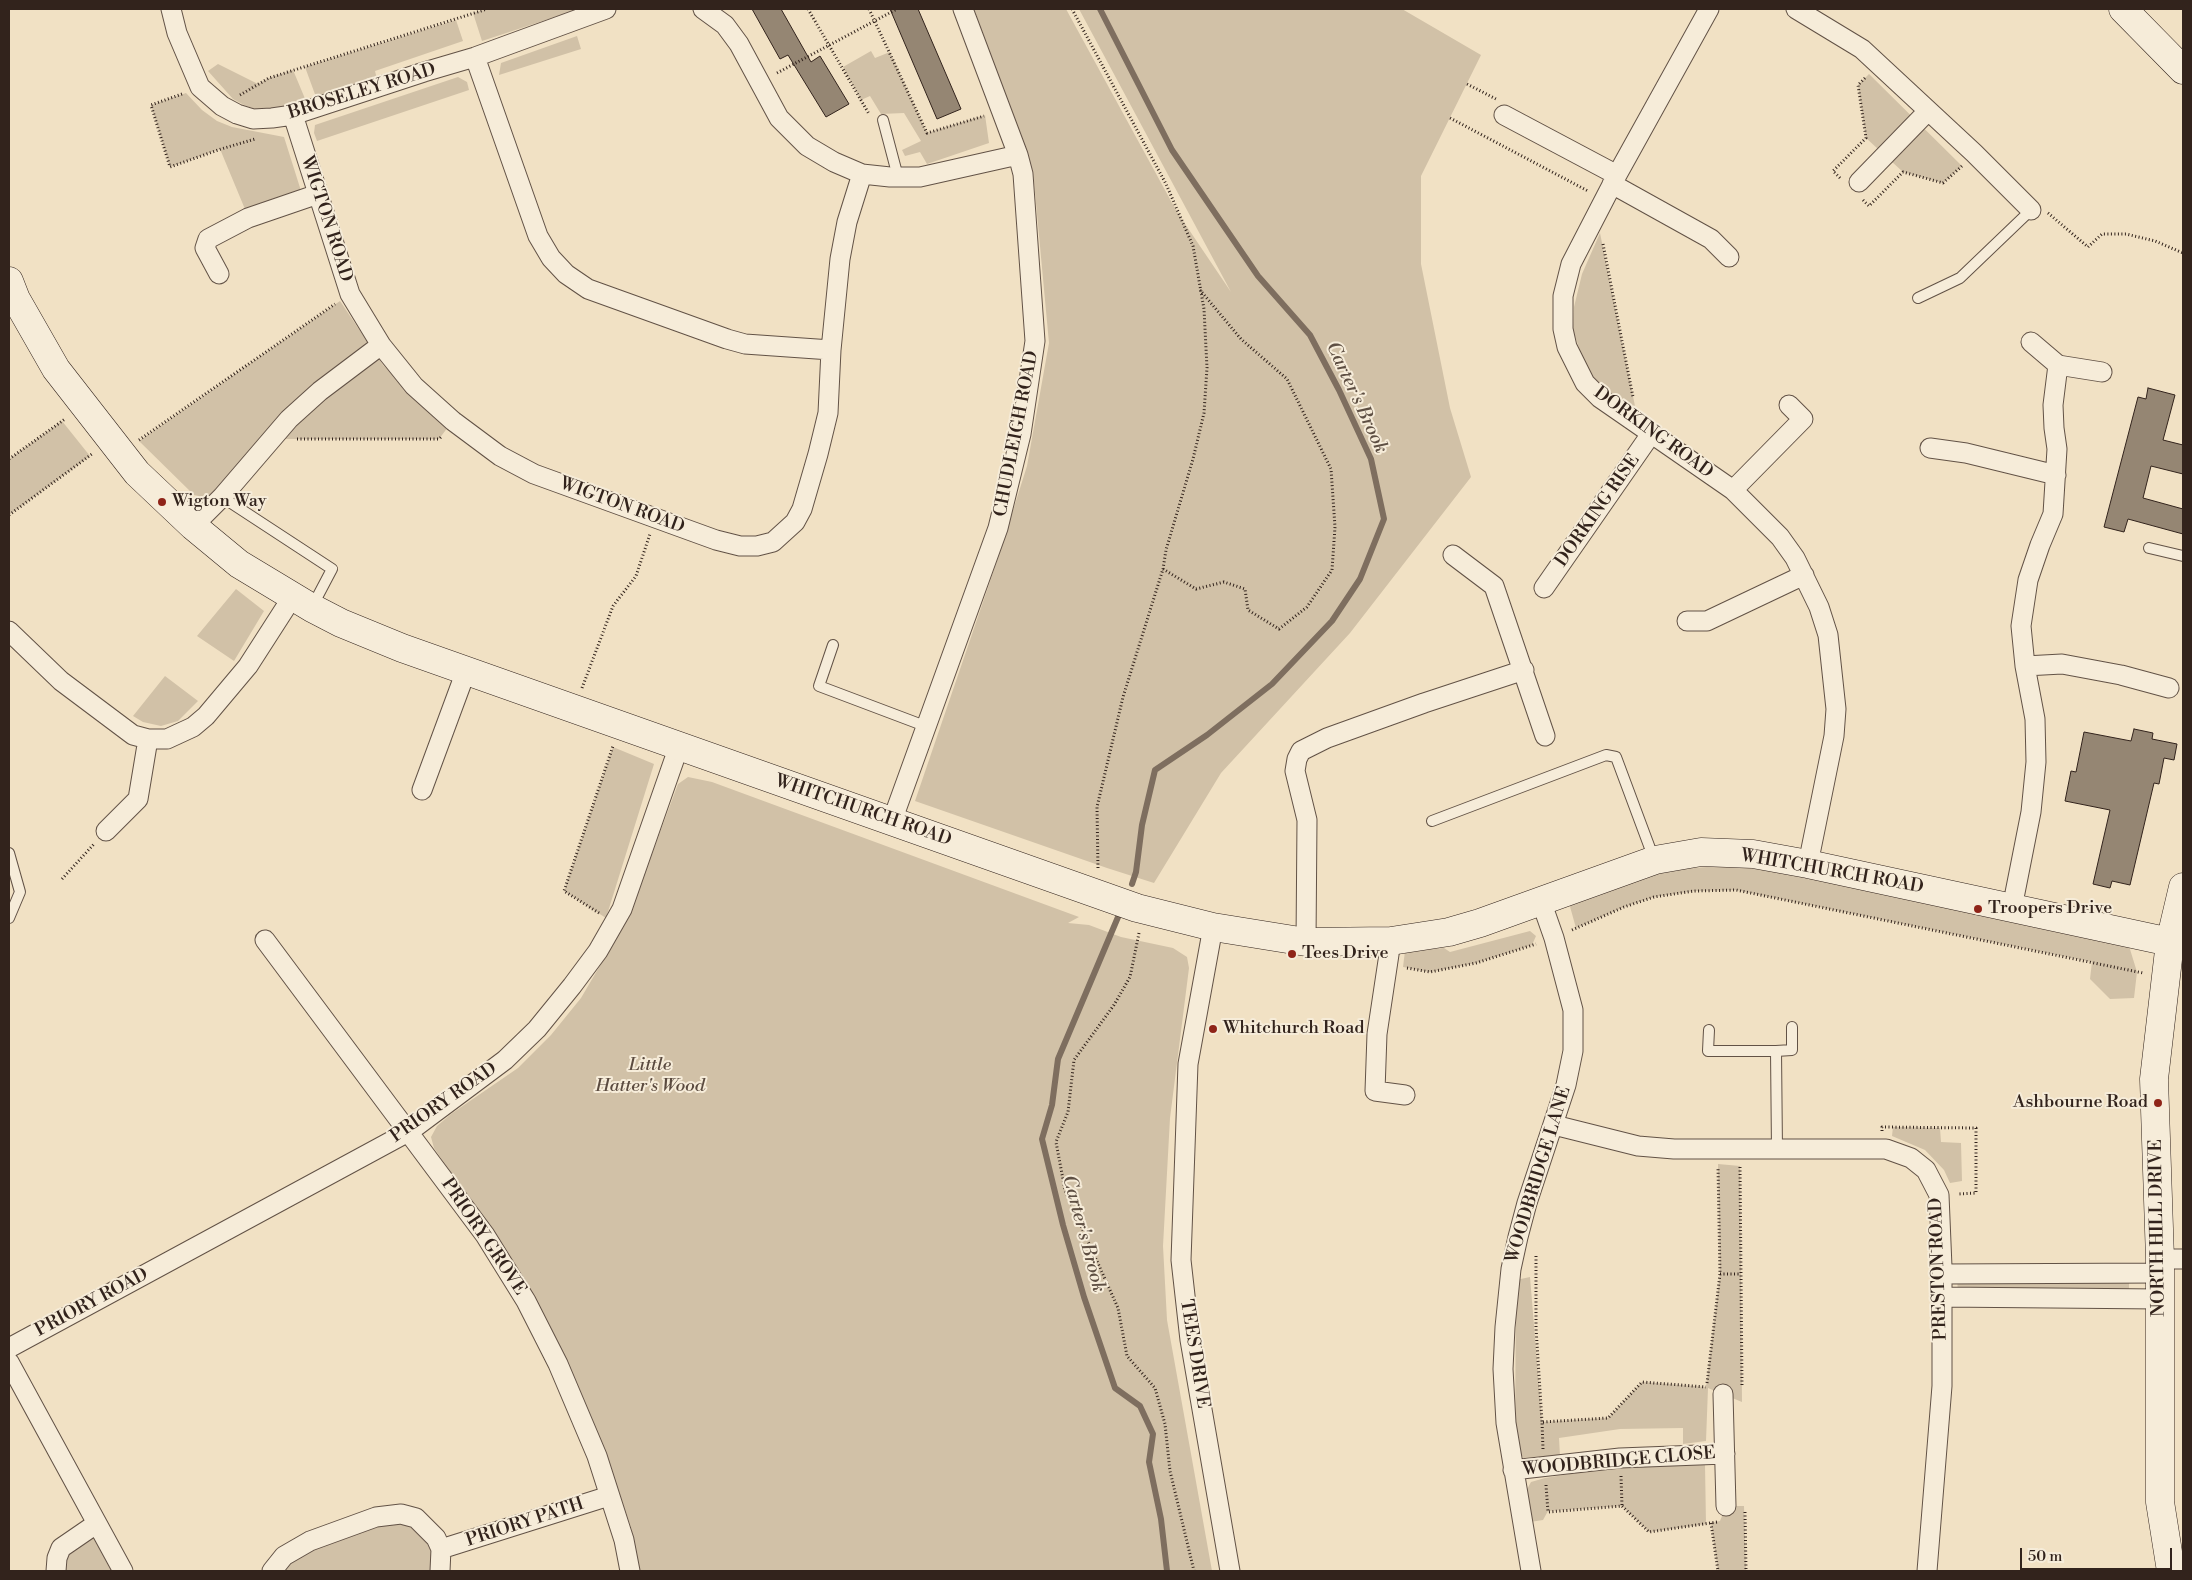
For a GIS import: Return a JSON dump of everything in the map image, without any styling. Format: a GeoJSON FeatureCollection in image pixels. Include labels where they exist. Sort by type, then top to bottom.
{"type":"FeatureCollection","features":[{"type":"Feature","properties":{"kind":"street","name":"BROSELEY ROAD"},"geometry":{"type":"LineString","coordinates":[[171,9],[177,33],[200,87],[222,106],[237,114],[253,118],[293,115],[475,57],[606,9]]}},
{"type":"Feature","properties":{"kind":"street"},"geometry":{"type":"LineString","coordinates":[[703,9],[725,25],[739,44],[779,118],[807,146],[834,162],[862,174],[920,177],[1018,155]]}},
{"type":"Feature","properties":{"kind":"street","name":"CHUDLEIGH ROAD"},"geometry":{"type":"LineString","coordinates":[[892,821],[998,528],[1020,434],[1035,340],[1023,174],[1018,155],[963,9]]}},
{"type":"Feature","properties":{"kind":"street","name":"DORKING ROAD"},"geometry":{"type":"LineString","coordinates":[[1709,9],[1607,193],[1571,264],[1564,296],[1563,329],[1567,347],[1584,383],[1600,398],[1733,490],[1780,537],[1795,558],[1820,607],[1828,635],[1836,709],[1834,736],[1808,864]]}},
{"type":"Feature","properties":{"kind":"street"},"geometry":{"type":"LineString","coordinates":[[1796,9],[1862,50],[2031,210]]}},
{"type":"Feature","properties":{"kind":"street"},"geometry":{"type":"LineString","coordinates":[[2123,9],[2183,70]]}},
{"type":"Feature","properties":{"kind":"street"},"geometry":{"type":"LineString","coordinates":[[475,57],[538,236],[551,258],[566,274],[588,289],[727,339],[745,344],[831,350]]}},
{"type":"Feature","properties":{"kind":"street"},"geometry":{"type":"LineString","coordinates":[[1859,182],[1928,111]]}},
{"type":"Feature","properties":{"kind":"street","name":"WIGTON ROAD"},"geometry":{"type":"LineString","coordinates":[[293,115],[350,294],[381,345],[414,386],[453,421],[500,456],[534,474],[716,540],[740,546],[757,546],[773,542],[795,522],[802,509],[828,413],[831,350],[840,259],[847,222],[862,174]]}},
{"type":"Feature","properties":{"kind":"street"},"geometry":{"type":"LineString","coordinates":[[1504,115],[1607,193],[1711,239],[1730,257]]}},
{"type":"Feature","properties":{"kind":"street"},"geometry":{"type":"LineString","coordinates":[[219,274],[205,248],[208,239],[248,218],[318,194]]}},
{"type":"Feature","properties":{"kind":"street","name":"WHITCHURCH ROAD"},"geometry":{"type":"LineString","coordinates":[[9,281],[16,299],[56,369],[138,473],[193,526],[239,564],[302,602],[341,622],[402,648],[1108,898],[1138,919],[1213,927],[1306,942],[1388,952],[1480,924],[1655,860],[1701,852],[1753,854],[1808,864],[2170,942]]}},
{"type":"Feature","properties":{"kind":"street"},"geometry":{"type":"LineString","coordinates":[[2031,342],[2058,364],[2102,372]]}},
{"type":"Feature","properties":{"kind":"street"},"geometry":{"type":"LineString","coordinates":[[193,526],[222,497],[289,419],[320,391],[381,345]]}},
{"type":"Feature","properties":{"kind":"street"},"geometry":{"type":"LineString","coordinates":[[2012,908],[2031,812],[2036,762],[2034,718],[2025,666],[2021,626],[2024,600],[2040,546],[2054,514],[2057,449],[2053,405],[2058,364]]}},
{"type":"Feature","properties":{"kind":"street"},"geometry":{"type":"LineString","coordinates":[[1733,490],[1803,419],[1788,405]]}},
{"type":"Feature","properties":{"kind":"street","name":"DORKING RISE"},"geometry":{"type":"LineString","coordinates":[[1544,588],[1645,430]]}},
{"type":"Feature","properties":{"kind":"street"},"geometry":{"type":"LineString","coordinates":[[1930,448],[1966,453],[2056,475]]}},
{"type":"Feature","properties":{"kind":"street"},"geometry":{"type":"LineString","coordinates":[[1454,555],[1494,586],[1546,736]]}},
{"type":"Feature","properties":{"kind":"street"},"geometry":{"type":"LineString","coordinates":[[1687,621],[1706,621],[1804,575]]}},
{"type":"Feature","properties":{"kind":"street"},"geometry":{"type":"LineString","coordinates":[[9,632],[36,659],[82,697],[133,735],[148,739],[167,738],[183,733],[206,716],[302,602]]}},
{"type":"Feature","properties":{"kind":"street"},"geometry":{"type":"LineString","coordinates":[[2025,666],[2062,664],[2122,675],[2169,688]]}},
{"type":"Feature","properties":{"kind":"street"},"geometry":{"type":"LineString","coordinates":[[1306,942],[1307,820],[1295,771],[1297,759],[1301,752],[1320,741],[1424,702],[1524,670]]}},
{"type":"Feature","properties":{"kind":"street"},"geometry":{"type":"LineString","coordinates":[[422,790],[466,671]]}},
{"type":"Feature","properties":{"kind":"street"},"geometry":{"type":"LineString","coordinates":[[106,831],[138,799],[148,739]]}},
{"type":"Feature","properties":{"kind":"street","name":"PRIORY ROAD"},"geometry":{"type":"LineString","coordinates":[[9,1348],[410,1132],[505,1060],[537,1029],[598,951],[615,922],[622,909],[679,746]]}},
{"type":"Feature","properties":{"kind":"street","name":"NORTH HILL DRIVE"},"geometry":{"type":"LineString","coordinates":[[2171,1571],[2160,1502],[2166,1272],[2154,1079],[2170,942],[2183,887]]}},
{"type":"Feature","properties":{"kind":"street","name":"WOODBRIDGE LANE"},"geometry":{"type":"LineString","coordinates":[[1531,1571],[1506,1423],[1503,1369],[1510,1269],[1527,1203],[1566,1085],[1573,1051],[1573,1010],[1554,938],[1541,901]]}},
{"type":"Feature","properties":{"kind":"street","name":"TEES DRIVE"},"geometry":{"type":"LineString","coordinates":[[1213,927],[1188,1064],[1181,1260],[1190,1340],[1230,1571]]}},
{"type":"Feature","properties":{"kind":"street","name":"PRIORY GROVE"},"geometry":{"type":"LineString","coordinates":[[265,940],[486,1235],[526,1301],[562,1372],[597,1456],[624,1540],[630,1571]]}},
{"type":"Feature","properties":{"kind":"street"},"geometry":{"type":"LineString","coordinates":[[1388,952],[1377,1034],[1375,1092],[1406,1095]]}},
{"type":"Feature","properties":{"kind":"street","name":"PRESTON ROAD"},"geometry":{"type":"LineString","coordinates":[[1554,1125],[1638,1146],[1777,1150],[1881,1149],[1911,1158],[1926,1170],[1938,1195],[1941,1212],[1942,1274],[1942,1386],[1926,1571]]}},
{"type":"Feature","properties":{"kind":"street"},"geometry":{"type":"LineString","coordinates":[[1942,1274],[2166,1272]]}},
{"type":"Feature","properties":{"kind":"street"},"geometry":{"type":"LineString","coordinates":[[1942,1297],[2166,1272]]}},
{"type":"Feature","properties":{"kind":"street"},"geometry":{"type":"LineString","coordinates":[[9,1362],[123,1571]]}},
{"type":"Feature","properties":{"kind":"street","name":"WOODBRIDGE CLOSE"},"geometry":{"type":"LineString","coordinates":[[1723,1394],[1726,1506]]}},
{"type":"Feature","properties":{"kind":"street","name":"WOODBRIDGE CLOSE"},"geometry":{"type":"LineString","coordinates":[[1513,1470],[1620,1458],[1725,1454]]}},
{"type":"Feature","properties":{"kind":"street","name":"PRIORY PATH"},"geometry":{"type":"LineString","coordinates":[[441,1549],[609,1496]]}},
{"type":"Feature","properties":{"kind":"street","name":"PRIORY PATH"},"geometry":{"type":"LineString","coordinates":[[272,1571],[284,1556],[310,1541],[376,1518],[402,1514],[416,1518],[429,1529],[441,1549],[440,1571]]}},
{"type":"Feature","properties":{"kind":"street"},"geometry":{"type":"LineString","coordinates":[[56,1571],[57,1558],[61,1548],[96,1524]]}},
{"type":"Feature","properties":{"kind":"lane"},"geometry":{"type":"LineString","coordinates":[[883,120],[898,177]]}},
{"type":"Feature","properties":{"kind":"lane"},"geometry":{"type":"LineString","coordinates":[[1918,298],[1960,278],[2031,210]]}},
{"type":"Feature","properties":{"kind":"lane"},"geometry":{"type":"LineString","coordinates":[[222,497],[332,569],[302,602]]}},
{"type":"Feature","properties":{"kind":"lane"},"geometry":{"type":"LineString","coordinates":[[2149,548],[2183,556]]}},
{"type":"Feature","properties":{"kind":"lane"},"geometry":{"type":"LineString","coordinates":[[833,645],[819,686],[925,726]]}},
{"type":"Feature","properties":{"kind":"lane"},"geometry":{"type":"LineString","coordinates":[[1432,821],[1606,756],[1616,757],[1655,860]]}},
{"type":"Feature","properties":{"kind":"lane"},"geometry":{"type":"LineString","coordinates":[[9,853],[20,892],[9,918]]}},
{"type":"Feature","properties":{"kind":"lane"},"geometry":{"type":"LineString","coordinates":[[1709,1030],[1708,1050],[1792,1050],[1792,1027]]}},
{"type":"Feature","properties":{"kind":"lane"},"geometry":{"type":"LineString","coordinates":[[1776,1050],[1777,1150]]}},
{"type":"Feature","properties":{"kind":"path"},"geometry":{"type":"LineString","coordinates":[[222,106],[269,78],[487,9]]}},
{"type":"Feature","properties":{"kind":"path"},"geometry":{"type":"LineString","coordinates":[[808,9],[874,122],[883,120]]}},
{"type":"Feature","properties":{"kind":"path"},"geometry":{"type":"LineString","coordinates":[[869,9],[876,20],[927,133],[1001,110]]}},
{"type":"Feature","properties":{"kind":"path"},"geometry":{"type":"LineString","coordinates":[[760,83],[897,9]]}},
{"type":"Feature","properties":{"kind":"path"},"geometry":{"type":"LineString","coordinates":[[1072,9],[1166,184],[1193,246],[1204,309],[1207,368],[1204,413],[1163,569],[1123,697],[1097,807],[1099,866]]}},
{"type":"Feature","properties":{"kind":"path"},"geometry":{"type":"LineString","coordinates":[[200,87],[151,105],[170,167],[220,149],[256,139]]}},
{"type":"Feature","properties":{"kind":"path"},"geometry":{"type":"LineString","coordinates":[[1450,118],[1607,193],[1645,430]]}},
{"type":"Feature","properties":{"kind":"path"},"geometry":{"type":"LineString","coordinates":[[2031,210],[2051,214],[2088,247],[2102,234],[2126,234],[2155,241],[2183,253]]}},
{"type":"Feature","properties":{"kind":"path"},"geometry":{"type":"LineString","coordinates":[[1163,569],[1196,590],[1224,582],[1245,589],[1248,610],[1279,629],[1307,607],[1332,570],[1335,527],[1331,469],[1287,379],[1241,339],[1199,289]]}},
{"type":"Feature","properties":{"kind":"path"},"geometry":{"type":"LineString","coordinates":[[9,514],[90,456],[116,446],[350,294]]}},
{"type":"Feature","properties":{"kind":"path"},"geometry":{"type":"LineString","coordinates":[[9,459],[85,407]]}},
{"type":"Feature","properties":{"kind":"path"},"geometry":{"type":"LineString","coordinates":[[272,439],[439,439],[453,421]]}},
{"type":"Feature","properties":{"kind":"path"},"geometry":{"type":"LineString","coordinates":[[574,709],[613,606],[636,576],[655,518]]}},
{"type":"Feature","properties":{"kind":"path"},"geometry":{"type":"LineString","coordinates":[[615,922],[564,891],[620,725]]}},
{"type":"Feature","properties":{"kind":"path"},"geometry":{"type":"LineString","coordinates":[[62,879],[106,831]]}},
{"type":"Feature","properties":{"kind":"path"},"geometry":{"type":"LineString","coordinates":[[1388,952],[1430,972],[1476,963],[1554,938],[1624,907],[1654,897],[1694,891],[1736,890],[2165,977]]}},
{"type":"Feature","properties":{"kind":"path"},"geometry":{"type":"LineString","coordinates":[[1138,919],[1130,977],[1114,1005],[1074,1060],[1068,1112],[1056,1142],[1066,1190],[1118,1308],[1127,1356],[1155,1388],[1165,1424],[1170,1471],[1194,1571]]}},
{"type":"Feature","properties":{"kind":"path"},"geometry":{"type":"LineString","coordinates":[[1881,1149],[1882,1127],[1976,1128],[1976,1192],[1938,1195]]}},
{"type":"Feature","properties":{"kind":"path"},"geometry":{"type":"LineString","coordinates":[[1717,1149],[1720,1274],[1706,1387],[1742,1402],[1740,1149]]}},
{"type":"Feature","properties":{"kind":"path"},"geometry":{"type":"LineString","coordinates":[[1536,1253],[1536,1319],[1542,1422]]}},
{"type":"Feature","properties":{"kind":"path"},"geometry":{"type":"LineString","coordinates":[[1720,1274],[1740,1274]]}},
{"type":"Feature","properties":{"kind":"path"},"geometry":{"type":"LineString","coordinates":[[1620,1458],[1622,1506]]}},
{"type":"Feature","properties":{"kind":"path"},"geometry":{"type":"LineString","coordinates":[[1711,1523],[1718,1571]]}},
{"type":"Feature","properties":{"kind":"green space"},"geometry":{"type":"Polygon","coordinates":[[[487,9],[579,9],[482,41],[473,13],[487,9]]]}},
{"type":"Feature","properties":{"kind":"green space"},"geometry":{"type":"Polygon","coordinates":[[[974,9],[1066,9],[1177,212],[1231,292],[1079,9],[1402,9],[1481,55],[1421,176],[1421,264],[1450,408],[1471,477],[1350,633],[1221,773],[1154,883],[915,801],[997,561],[1027,466],[1049,343],[1033,171],[974,9]]]}},
{"type":"Feature","properties":{"kind":"green space"},"geometry":{"type":"Polygon","coordinates":[[[456,20],[463,41],[375,71],[377,79],[316,97],[305,67],[456,20]]]}},
{"type":"Feature","properties":{"kind":"green space"},"geometry":{"type":"Polygon","coordinates":[[[577,36],[581,49],[499,75],[501,63],[577,36]]]}},
{"type":"Feature","properties":{"kind":"green space"},"geometry":{"type":"Polygon","coordinates":[[[871,51],[875,58],[890,52],[927,133],[985,115],[989,143],[927,164],[920,152],[905,156],[902,150],[921,141],[904,113],[881,114],[870,96],[861,100],[843,67],[871,51]]]}},
{"type":"Feature","properties":{"kind":"green space"},"geometry":{"type":"Polygon","coordinates":[[[218,64],[258,84],[293,70],[306,101],[281,109],[258,110],[244,105],[233,99],[208,71],[218,64]]]}},
{"type":"Feature","properties":{"kind":"green space"},"geometry":{"type":"Polygon","coordinates":[[[1869,74],[1962,166],[1943,183],[1903,172],[1866,138],[1858,85],[1869,74]]]}},
{"type":"Feature","properties":{"kind":"green space"},"geometry":{"type":"Polygon","coordinates":[[[458,77],[467,82],[469,90],[317,141],[314,133],[315,125],[458,77]]]}},
{"type":"Feature","properties":{"kind":"green space"},"geometry":{"type":"Polygon","coordinates":[[[186,93],[202,110],[217,121],[232,127],[284,137],[302,194],[247,214],[220,149],[170,167],[151,105],[186,93]]]}},
{"type":"Feature","properties":{"kind":"green space"},"geometry":{"type":"Polygon","coordinates":[[[1600,233],[1636,411],[1610,394],[1592,377],[1582,357],[1573,330],[1574,307],[1582,274],[1600,233]]]}},
{"type":"Feature","properties":{"kind":"green space"},"geometry":{"type":"Polygon","coordinates":[[[340,301],[383,365],[448,427],[439,439],[272,439],[265,435],[208,498],[194,495],[139,441],[340,301]]]}},
{"type":"Feature","properties":{"kind":"green space"},"geometry":{"type":"Polygon","coordinates":[[[62,421],[90,456],[9,515],[9,459],[62,421]]]}},
{"type":"Feature","properties":{"kind":"green space"},"geometry":{"type":"Polygon","coordinates":[[[236,589],[264,611],[234,661],[197,636],[236,589]]]}},
{"type":"Feature","properties":{"kind":"green space"},"geometry":{"type":"Polygon","coordinates":[[[165,676],[198,701],[178,721],[161,726],[143,722],[133,716],[165,676]]]}},
{"type":"Feature","properties":{"kind":"green space"},"geometry":{"type":"Polygon","coordinates":[[[613,747],[654,764],[606,918],[564,891],[613,747]]]}},
{"type":"Feature","properties":{"kind":"green space","name":"Little Hatter's Wood"},"geometry":{"type":"Polygon","coordinates":[[[688,777],[712,782],[1079,917],[1068,923],[1089,925],[1121,937],[1173,948],[1187,957],[1189,968],[1170,1118],[1163,1246],[1167,1320],[1212,1571],[640,1571],[631,1527],[602,1443],[555,1337],[528,1286],[434,1148],[431,1137],[437,1126],[451,1114],[518,1068],[551,1035],[581,998],[628,918],[678,784],[688,777]]]}},
{"type":"Feature","properties":{"kind":"green space"},"geometry":{"type":"Polygon","coordinates":[[[1742,867],[1804,876],[2129,946],[2137,972],[2134,998],[2110,999],[2090,979],[2092,962],[1736,890],[1694,891],[1654,897],[1624,907],[1576,928],[1569,903],[1667,870],[1742,867]]]}},
{"type":"Feature","properties":{"kind":"green space"},"geometry":{"type":"Polygon","coordinates":[[[1530,931],[1536,936],[1532,945],[1476,963],[1430,972],[1403,967],[1405,951],[1444,948],[1450,952],[1530,931]]]}},
{"type":"Feature","properties":{"kind":"green space"},"geometry":{"type":"Polygon","coordinates":[[[1893,1127],[1940,1128],[1941,1142],[1961,1143],[1962,1181],[1950,1183],[1944,1170],[1925,1150],[1892,1136],[1893,1127]]]}},
{"type":"Feature","properties":{"kind":"green space"},"geometry":{"type":"Polygon","coordinates":[[[1718,1164],[1740,1166],[1742,1402],[1708,1388],[1706,1441],[1683,1444],[1683,1428],[1620,1429],[1559,1438],[1560,1456],[1524,1459],[1515,1444],[1516,1280],[1530,1277],[1542,1422],[1608,1418],[1642,1382],[1706,1387],[1720,1274],[1718,1164]]]}},
{"type":"Feature","properties":{"kind":"green space"},"geometry":{"type":"Polygon","coordinates":[[[2129,1273],[2129,1298],[1958,1297],[1957,1274],[2129,1273]]]}},
{"type":"Feature","properties":{"kind":"green space"},"geometry":{"type":"Polygon","coordinates":[[[1659,1464],[1705,1465],[1706,1524],[1649,1532],[1622,1506],[1548,1511],[1543,1520],[1530,1522],[1525,1493],[1531,1482],[1620,1466],[1659,1464]]]}},
{"type":"Feature","properties":{"kind":"green space"},"geometry":{"type":"Polygon","coordinates":[[[1726,1506],[1744,1506],[1746,1571],[1718,1571],[1711,1523],[1720,1521],[1726,1506]]]}},
{"type":"Feature","properties":{"kind":"green space"},"geometry":{"type":"Polygon","coordinates":[[[376,1517],[429,1529],[440,1571],[272,1571],[284,1556],[376,1517]]]}},
{"type":"Feature","properties":{"kind":"green space"},"geometry":{"type":"Polygon","coordinates":[[[96,1524],[123,1571],[56,1571],[57,1558],[96,1524]]]}},
{"type":"Feature","properties":{"kind":"building"},"geometry":{"type":"Polygon","coordinates":[[[752,9],[781,9],[811,62],[820,56],[849,104],[826,117],[788,55],[780,59],[752,9]]]}},
{"type":"Feature","properties":{"kind":"building"},"geometry":{"type":"Polygon","coordinates":[[[890,9],[918,9],[961,109],[937,119],[890,9]]]}},
{"type":"Feature","properties":{"kind":"building"},"geometry":{"type":"Polygon","coordinates":[[[2148,388],[2175,395],[2163,440],[2183,445],[2183,474],[2151,466],[2143,498],[2183,509],[2183,534],[2128,519],[2124,532],[2104,527],[2138,397],[2146,399],[2148,388]]]}},
{"type":"Feature","properties":{"kind":"building"},"geometry":{"type":"Polygon","coordinates":[[[2134,729],[2153,733],[2152,739],[2177,744],[2174,760],[2164,758],[2159,784],[2154,783],[2130,885],[2112,881],[2110,888],[2093,884],[2110,810],[2065,801],[2071,771],[2076,772],[2084,732],[2131,741],[2134,729]]]}},
{"type":"Feature","properties":{"kind":"waterway","name":"Carter's Brook"},"geometry":{"type":"LineString","coordinates":[[1100,9],[1172,150],[1258,276],[1310,335],[1339,390],[1371,459],[1384,519],[1360,579],[1332,621],[1272,684],[1207,735],[1155,770],[1142,825],[1136,872],[1132,884]]}},
{"type":"Feature","properties":{"kind":"waterway","name":"Carter's Brook"},"geometry":{"type":"LineString","coordinates":[[1121,910],[1058,1059],[1052,1105],[1042,1139],[1063,1225],[1084,1297],[1115,1388],[1140,1406],[1153,1434],[1149,1462],[1161,1519],[1167,1571]]}},
{"type":"Feature","properties":{"kind":"place","name":"Wigton Way"},"geometry":{"type":"Point","coordinates":[162,502]}},
{"type":"Feature","properties":{"kind":"place","name":"Troopers Drive"},"geometry":{"type":"Point","coordinates":[1978,909]}},
{"type":"Feature","properties":{"kind":"place","name":"Tees Drive"},"geometry":{"type":"Point","coordinates":[1292,954]}},
{"type":"Feature","properties":{"kind":"place","name":"Whitchurch Road"},"geometry":{"type":"Point","coordinates":[1213,1029]}},
{"type":"Feature","properties":{"kind":"place","name":"Ashbourne Road"},"geometry":{"type":"Point","coordinates":[2158,1103]}}]}
